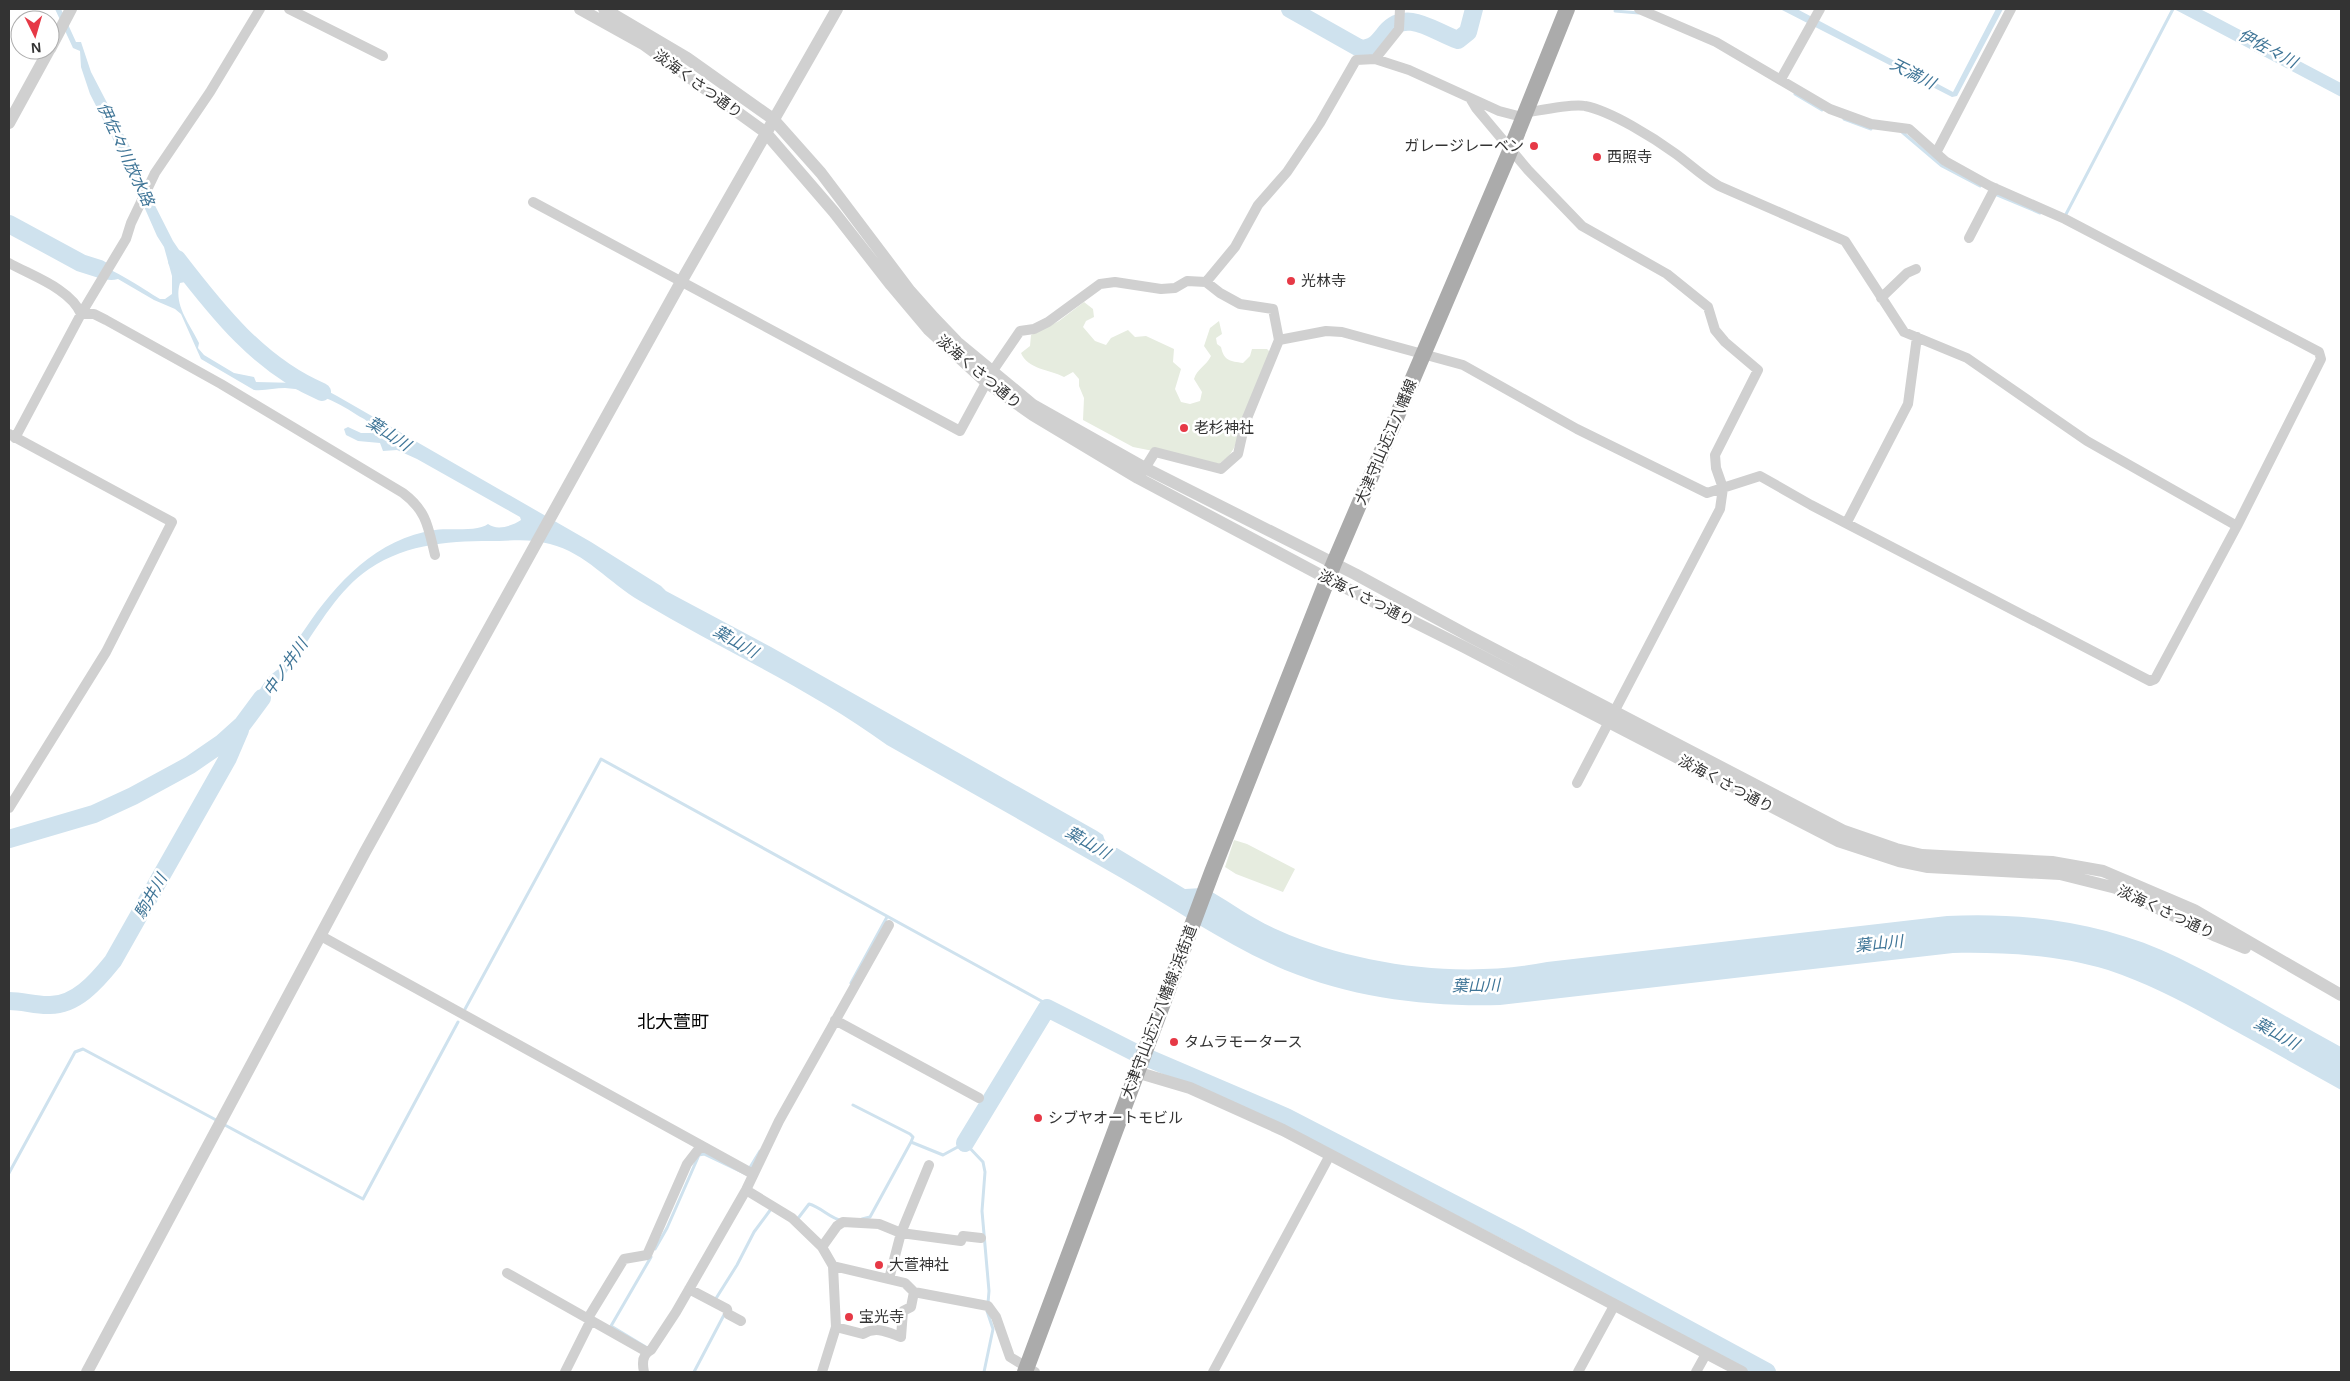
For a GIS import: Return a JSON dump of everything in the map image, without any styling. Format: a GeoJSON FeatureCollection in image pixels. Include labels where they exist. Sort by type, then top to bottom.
{"type":"FeatureCollection","features":[{"type":"Feature","properties":{"kind":"main road","name":"大津守山近江八幡線"},"geometry":{"type":"LineString","coordinates":[[1210,876],[1334,563],[1510,150],[1567,9]]}},
{"type":"Feature","properties":{"kind":"main road","name":"大津守山近江八幡線;浜街道"},"geometry":{"type":"LineString","coordinates":[[1029,1371],[1140,1061],[1210,876]]}},
{"type":"Feature","properties":{"kind":"street"},"geometry":{"type":"LineString","coordinates":[[60,30],[71,9]]}},
{"type":"Feature","properties":{"kind":"street"},"geometry":{"type":"LineString","coordinates":[[9,808],[106,652],[172,522],[12,436],[115,255],[126,239],[133,219],[155,173],[210,92],[260,9]]}},
{"type":"Feature","properties":{"kind":"street"},"geometry":{"type":"LineString","coordinates":[[289,9],[383,56]]}},
{"type":"Feature","properties":{"kind":"street","name":"淡海くさつ通り"},"geometry":{"type":"LineString","coordinates":[[580,9],[643,44],[765,132],[834,212],[890,285],[928,330],[989,377],[1033,416],[1142,473],[1328,579],[1611,718]]}},
{"type":"Feature","properties":{"kind":"street","name":"淡海くさつ通り"},"geometry":{"type":"LineString","coordinates":[[604,9],[703,68],[773,119],[821,173],[910,291],[989,377]]}},
{"type":"Feature","properties":{"kind":"street"},"geometry":{"type":"LineString","coordinates":[[87,1372],[365,852],[681,282],[837,9]]}},
{"type":"Feature","properties":{"kind":"street"},"geometry":{"type":"LineString","coordinates":[[1279,340],[1326,331],[1342,332],[1463,365],[1577,429],[1707,493],[1760,476],[1811,505],[2150,680],[2155,679],[2237,526],[2321,359],[2319,352],[2073,224],[1995,188],[1945,161],[1909,129],[1871,124],[1852,118],[1796,90],[1781,79],[1716,42],[1640,9]]}},
{"type":"Feature","properties":{"kind":"street"},"geometry":{"type":"LineString","coordinates":[[1936,153],[2011,9]]}},
{"type":"Feature","properties":{"kind":"street"},"geometry":{"type":"LineString","coordinates":[[1781,79],[1818,12]]}},
{"type":"Feature","properties":{"kind":"street"},"geometry":{"type":"LineString","coordinates":[[1376,59],[1400,17]]}},
{"type":"Feature","properties":{"kind":"street"},"geometry":{"type":"LineString","coordinates":[[1206,282],[1235,247],[1258,205],[1288,172],[1320,123],[1356,60],[1376,59],[1409,70],[1499,111],[1523,115],[1584,105],[1614,118],[1664,146],[1704,178],[1719,186],[1845,241],[1904,332],[1967,358],[2088,441],[2237,526]]}},
{"type":"Feature","properties":{"kind":"street"},"geometry":{"type":"LineString","coordinates":[[9,123],[44,60]]}},
{"type":"Feature","properties":{"kind":"street"},"geometry":{"type":"LineString","coordinates":[[1470,98],[1510,150],[1582,226],[1666,274],[1708,307],[1715,330],[1758,370],[1715,455],[1716,468],[1722,488],[1720,509],[1577,783]]}},
{"type":"Feature","properties":{"kind":"street"},"geometry":{"type":"LineString","coordinates":[[1969,238],[1995,188]]}},
{"type":"Feature","properties":{"kind":"street"},"geometry":{"type":"LineString","coordinates":[[533,202],[960,431],[989,377],[1020,331],[1034,330],[1048,322],[1100,284],[1115,282],[1161,289],[1175,288],[1187,282],[1206,282],[1220,293],[1240,304],[1273,309],[1279,340],[1245,424],[1238,454],[1221,469],[1155,452],[1142,473]]}},
{"type":"Feature","properties":{"kind":"street"},"geometry":{"type":"LineString","coordinates":[[9,263],[58,290],[77,304],[81,314]]}},
{"type":"Feature","properties":{"kind":"street"},"geometry":{"type":"LineString","coordinates":[[1881,298],[1908,273],[1916,269]]}},
{"type":"Feature","properties":{"kind":"street"},"geometry":{"type":"LineString","coordinates":[[81,314],[94,314],[106,320],[221,384],[403,493],[418,504],[427,522],[435,555]]}},
{"type":"Feature","properties":{"kind":"street"},"geometry":{"type":"LineString","coordinates":[[1847,522],[1898,427],[1908,404],[1917,337]]}},
{"type":"Feature","properties":{"kind":"street","name":"淡海くさつ通り"},"geometry":{"type":"LineString","coordinates":[[1142,473],[1334,563],[1611,718],[1838,841],[1899,861],[1928,867],[2060,874],[2116,888],[2216,936],[2280,961],[2341,994]]}},
{"type":"Feature","properties":{"kind":"street"},"geometry":{"type":"LineString","coordinates":[[644,1372],[642,1361],[646,1352],[651,1350],[689,1289],[746,1190],[750,1172],[889,925]]}},
{"type":"Feature","properties":{"kind":"street"},"geometry":{"type":"LineString","coordinates":[[321,936],[750,1172]]}},
{"type":"Feature","properties":{"kind":"street"},"geometry":{"type":"LineString","coordinates":[[835,1020],[979,1098]]}},
{"type":"Feature","properties":{"kind":"street"},"geometry":{"type":"LineString","coordinates":[[1140,1061],[1190,1088],[1283,1130],[1742,1372]]}},
{"type":"Feature","properties":{"kind":"street"},"geometry":{"type":"LineString","coordinates":[[565,1372],[589,1319],[624,1259],[646,1255],[687,1164],[701,1146]]}},
{"type":"Feature","properties":{"kind":"street"},"geometry":{"type":"LineString","coordinates":[[1213,1372],[1330,1155]]}},
{"type":"Feature","properties":{"kind":"street"},"geometry":{"type":"LineString","coordinates":[[889,1278],[901,1233],[929,1165]]}},
{"type":"Feature","properties":{"kind":"street"},"geometry":{"type":"LineString","coordinates":[[746,1190],[792,1218],[822,1247],[832,1266],[836,1327],[822,1372]]}},
{"type":"Feature","properties":{"kind":"street"},"geometry":{"type":"LineString","coordinates":[[822,1247],[837,1226],[843,1222],[879,1224],[901,1233],[961,1241],[963,1236],[980,1238]]}},
{"type":"Feature","properties":{"kind":"street"},"geometry":{"type":"LineString","coordinates":[[832,1266],[905,1283],[914,1292],[988,1306],[996,1317],[1010,1357],[1029,1371]]}},
{"type":"Feature","properties":{"kind":"street"},"geometry":{"type":"LineString","coordinates":[[507,1274],[646,1352]]}},
{"type":"Feature","properties":{"kind":"street"},"geometry":{"type":"LineString","coordinates":[[689,1289],[727,1309],[728,1314],[741,1321]]}},
{"type":"Feature","properties":{"kind":"street"},"geometry":{"type":"LineString","coordinates":[[836,1327],[863,1334],[871,1329],[877,1329],[901,1337],[903,1311],[911,1307],[914,1292]]}},
{"type":"Feature","properties":{"kind":"street"},"geometry":{"type":"LineString","coordinates":[[1578,1372],[1614,1306]]}},
{"type":"Feature","properties":{"kind":"street"},"geometry":{"type":"LineString","coordinates":[[1696,1372],[1706,1354]]}},
{"type":"Feature","properties":{"kind":"shaded area"},"geometry":{"type":"Polygon","coordinates":[[[1084,302],[1093,309],[1094,317],[1086,321],[1083,327],[1095,341],[1106,345],[1111,338],[1128,330],[1135,337],[1146,336],[1174,349],[1173,362],[1181,369],[1175,389],[1181,402],[1190,404],[1200,401],[1202,392],[1194,379],[1211,356],[1204,346],[1210,328],[1219,321],[1222,334],[1216,338],[1217,344],[1221,347],[1228,360],[1243,363],[1250,356],[1252,349],[1267,349],[1271,353],[1234,448],[1229,456],[1219,464],[1133,447],[1083,420],[1084,398],[1079,386],[1079,379],[1073,372],[1064,377],[1028,363],[1021,353],[1030,346],[1031,335],[1059,321],[1084,302]]]}},
{"type":"Feature","properties":{"kind":"shaded area"},"geometry":{"type":"Polygon","coordinates":[[[1234,840],[1247,844],[1295,869],[1283,892],[1236,874],[1225,867],[1234,840]]]}},
{"type":"Feature","properties":{"kind":"water","name":"伊佐々川放水路"},"geometry":{"type":"Polygon","coordinates":[[[61,9],[76,42],[81,42],[91,72],[130,147],[138,172],[173,241],[194,272],[185,282],[180,283],[178,291],[181,307],[199,343],[198,348],[204,355],[234,373],[254,377],[256,382],[298,383],[309,381],[337,396],[591,542],[666,591],[771,647],[1097,831],[1103,835],[1110,846],[1117,848],[1185,889],[1202,888],[1212,892],[1269,926],[1342,953],[1411,966],[1446,969],[1514,967],[1947,916],[2006,916],[2066,922],[2123,936],[2179,958],[2341,1047],[2341,1090],[2199,1011],[2139,982],[2108,970],[2051,958],[1992,953],[1953,953],[1500,1005],[1418,1002],[1391,999],[1337,988],[1285,970],[1222,939],[1121,878],[887,745],[797,688],[640,601],[575,554],[563,548],[537,541],[465,542],[432,545],[400,553],[369,569],[348,587],[330,608],[243,736],[255,698],[260,689],[272,674],[280,668],[295,643],[330,595],[360,565],[395,542],[414,535],[435,530],[477,528],[488,524],[496,527],[505,527],[521,520],[520,517],[417,459],[397,450],[383,451],[380,443],[358,441],[346,435],[344,429],[348,427],[361,433],[370,433],[373,430],[366,421],[331,400],[314,393],[295,389],[254,390],[201,359],[181,314],[175,309],[154,300],[118,279],[101,278],[76,264],[85,262],[107,268],[160,299],[165,299],[172,294],[172,276],[164,247],[157,236],[124,161],[90,94],[81,67],[80,51],[73,48],[60,20],[60,10],[55,10],[61,9]]]}},
{"type":"Feature","properties":{"kind":"water"},"geometry":{"type":"Polygon","coordinates":[[[1780,9],[1797,9],[1953,92],[1996,9],[2003,9],[1957,96],[1952,97],[1780,9]]]}},
{"type":"Feature","properties":{"kind":"water","name":"伊佐々川"},"geometry":{"type":"Polygon","coordinates":[[[2174,9],[2200,9],[2341,83],[2341,97],[2174,9]]]}},
{"type":"Feature","properties":{"kind":"waterway","name":"天満川"},"geometry":{"type":"LineString","coordinates":[[1290,9],[1361,49],[1373,46],[1394,25],[1403,22],[1421,24],[1458,40],[1468,32],[1474,9]]}},
{"type":"Feature","properties":{"kind":"waterway"},"geometry":{"type":"LineString","coordinates":[[2064,218],[2173,9]]}},
{"type":"Feature","properties":{"kind":"waterway"},"geometry":{"type":"LineString","coordinates":[[1615,11],[1639,13]]}},
{"type":"Feature","properties":{"kind":"waterway"},"geometry":{"type":"LineString","coordinates":[[1795,94],[1822,110]]}},
{"type":"Feature","properties":{"kind":"waterway"},"geometry":{"type":"LineString","coordinates":[[1844,119],[1871,129]]}},
{"type":"Feature","properties":{"kind":"waterway"},"geometry":{"type":"LineString","coordinates":[[1902,132],[1942,166],[1980,186]]}},
{"type":"Feature","properties":{"kind":"waterway"},"geometry":{"type":"LineString","coordinates":[[1995,194],[2040,213]]}},
{"type":"Feature","properties":{"kind":"waterway","name":"葉山川"},"geometry":{"type":"LineString","coordinates":[[9,224],[81,263],[100,269]]}},
{"type":"Feature","properties":{"kind":"waterway","name":"葉山川"},"geometry":{"type":"LineString","coordinates":[[177,261],[177,259],[224,317],[259,352],[279,368],[322,392]]}},
{"type":"Feature","properties":{"kind":"waterway","name":"中ノ井川"},"geometry":{"type":"LineString","coordinates":[[9,839],[94,814],[133,796],[190,765],[222,743],[242,725],[262,698]]}},
{"type":"Feature","properties":{"kind":"waterway","name":"駒井川"},"geometry":{"type":"LineString","coordinates":[[9,1001],[47,1005],[67,1002],[84,991],[107,969],[228,758],[240,730]]}},
{"type":"Feature","properties":{"kind":"waterway"},"geometry":{"type":"LineString","coordinates":[[464,1011],[601,759],[1045,1003],[1047,1008]]}},
{"type":"Feature","properties":{"kind":"waterway"},"geometry":{"type":"LineString","coordinates":[[851,983],[887,917]]}},
{"type":"Feature","properties":{"kind":"waterway"},"geometry":{"type":"LineString","coordinates":[[965,1143],[1047,1008],[1134,1052],[1286,1117],[1518,1237],[1767,1372]]}},
{"type":"Feature","properties":{"kind":"waterway"},"geometry":{"type":"LineString","coordinates":[[223,1124],[363,1199],[458,1022]]}},
{"type":"Feature","properties":{"kind":"waterway"},"geometry":{"type":"LineString","coordinates":[[9,1173],[75,1052],[83,1049],[218,1121]]}},
{"type":"Feature","properties":{"kind":"waterway"},"geometry":{"type":"LineString","coordinates":[[853,1105],[910,1134],[913,1137],[911,1142],[943,1155],[965,1143],[983,1162],[985,1172],[982,1211],[989,1291],[988,1303]]}},
{"type":"Feature","properties":{"kind":"waterway"},"geometry":{"type":"LineString","coordinates":[[862,1219],[870,1217],[911,1142]]}},
{"type":"Feature","properties":{"kind":"waterway"},"geometry":{"type":"LineString","coordinates":[[749,1169],[760,1151]]}},
{"type":"Feature","properties":{"kind":"waterway"},"geometry":{"type":"LineString","coordinates":[[655,1249],[667,1228],[699,1155],[704,1154],[746,1174]]}},
{"type":"Feature","properties":{"kind":"waterway"},"geometry":{"type":"LineString","coordinates":[[796,1221],[809,1204],[833,1218],[841,1220]]}},
{"type":"Feature","properties":{"kind":"waterway"},"geometry":{"type":"LineString","coordinates":[[715,1300],[737,1265],[754,1232],[771,1209]]}},
{"type":"Feature","properties":{"kind":"waterway"},"geometry":{"type":"LineString","coordinates":[[649,1349],[611,1326],[651,1257]]}},
{"type":"Feature","properties":{"kind":"waterway"},"geometry":{"type":"LineString","coordinates":[[984,1372],[993,1329],[987,1311]]}},
{"type":"Feature","properties":{"kind":"waterway"},"geometry":{"type":"LineString","coordinates":[[694,1372],[725,1313]]}},
{"type":"Feature","properties":{"kind":"place","name":"ガレージレーベン"},"geometry":{"type":"Point","coordinates":[1534,146]}},
{"type":"Feature","properties":{"kind":"place","name":"西照寺"},"geometry":{"type":"Point","coordinates":[1597,157]}},
{"type":"Feature","properties":{"kind":"place","name":"光林寺"},"geometry":{"type":"Point","coordinates":[1291,281]}},
{"type":"Feature","properties":{"kind":"place","name":"老杉神社"},"geometry":{"type":"Point","coordinates":[1184,428]}},
{"type":"Feature","properties":{"kind":"place","name":"タムラモータース"},"geometry":{"type":"Point","coordinates":[1174,1042]}},
{"type":"Feature","properties":{"kind":"place","name":"シブヤオートモビル"},"geometry":{"type":"Point","coordinates":[1038,1118]}},
{"type":"Feature","properties":{"kind":"place","name":"大萱神社"},"geometry":{"type":"Point","coordinates":[879,1265]}},
{"type":"Feature","properties":{"kind":"place","name":"宝光寺"},"geometry":{"type":"Point","coordinates":[849,1317]}},
{"type":"Feature","properties":{"kind":"district","name":"北大萱町"},"geometry":{"type":"Point","coordinates":[673,1022]}}]}
